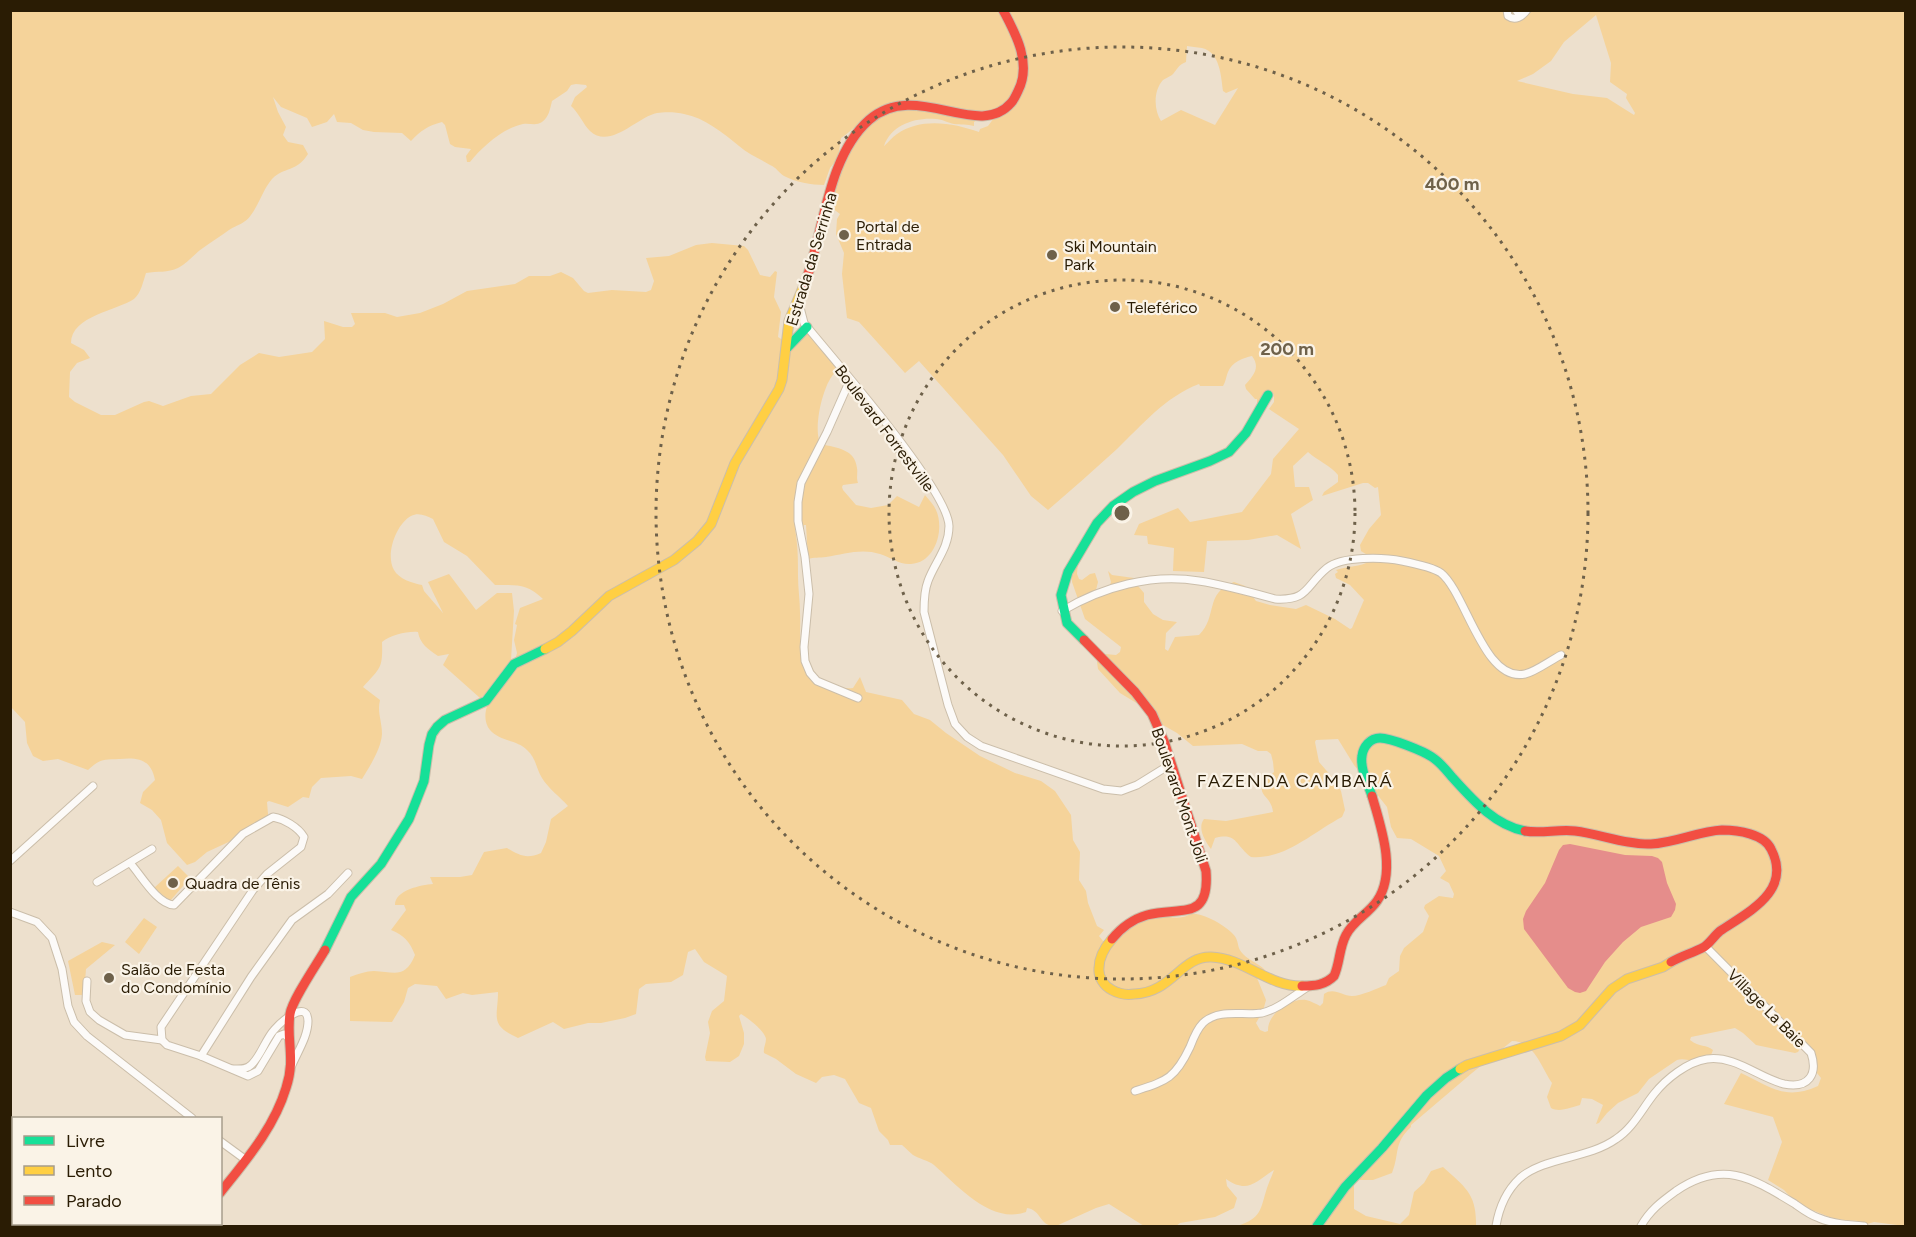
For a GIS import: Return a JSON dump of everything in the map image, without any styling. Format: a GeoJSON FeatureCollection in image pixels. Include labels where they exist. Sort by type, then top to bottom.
{"type":"FeatureCollection","features":[{"type":"Feature","properties":{"kind":"street","name":"Estrada da Serrinha"},"geometry":{"type":"LineString","coordinates":[[222,1190],[246,1160],[274,1117],[287,1085],[291,1067],[289,1016],[291,1008],[327,946],[351,897],[381,864],[409,819],[424,781],[432,734],[445,720],[486,700],[494,693],[514,664],[558,642],[572,632],[609,596],[674,560],[697,542],[714,517],[735,463],[779,389],[790,320],[817,249],[837,173],[850,142],[868,120],[891,107],[908,104],[975,117],[991,115],[1011,103],[1019,92],[1024,64],[1021,49],[1002,10]]}},
{"type":"Feature","properties":{"kind":"street"},"geometry":{"type":"LineString","coordinates":[[1508,10],[1508,16],[1513,18],[1522,16],[1527,10]]}},
{"type":"Feature","properties":{"kind":"street"},"geometry":{"type":"LineString","coordinates":[[798,300],[805,325]]}},
{"type":"Feature","properties":{"kind":"street"},"geometry":{"type":"LineString","coordinates":[[790,320],[805,325]]}},
{"type":"Feature","properties":{"kind":"street"},"geometry":{"type":"LineString","coordinates":[[786,350],[805,325]]}},
{"type":"Feature","properties":{"kind":"street","name":"Boulevard Forrestville"},"geometry":{"type":"LineString","coordinates":[[805,325],[926,477],[944,508],[949,523],[948,538],[928,580],[924,612],[955,724],[967,737],[981,746],[1103,789],[1121,790],[1137,785],[1171,764]]}},
{"type":"Feature","properties":{"kind":"street"},"geometry":{"type":"LineString","coordinates":[[850,380],[801,483],[798,521],[806,557],[809,594],[804,647],[810,673],[817,681],[858,698]]}},
{"type":"Feature","properties":{"kind":"street"},"geometry":{"type":"LineString","coordinates":[[1268,395],[1240,440],[1229,452],[1149,484],[1112,506],[1097,523],[1063,581],[1060,596],[1062,611],[1082,599],[1107,589],[1172,578],[1198,580],[1287,600],[1307,591],[1326,569],[1337,562],[1352,558],[1400,560],[1439,571],[1449,580],[1479,639],[1502,669],[1513,675],[1525,674],[1561,655]]}},
{"type":"Feature","properties":{"kind":"street","name":"Boulevard Mont Joli"},"geometry":{"type":"LineString","coordinates":[[1062,611],[1066,623],[1135,692],[1152,714],[1164,741],[1209,885],[1206,897],[1200,905],[1190,911],[1150,914],[1137,918],[1121,930],[1107,945],[1100,960],[1099,973],[1104,983],[1114,992],[1130,995],[1151,993],[1164,987],[1192,962],[1215,956],[1229,959],[1284,984],[1306,988]]}},
{"type":"Feature","properties":{"kind":"street"},"geometry":{"type":"LineString","coordinates":[[1135,1092],[1162,1082],[1174,1074],[1182,1063],[1196,1033],[1203,1023],[1214,1016],[1261,1013],[1279,1006],[1306,988],[1331,980],[1336,971],[1344,935],[1380,896],[1385,882],[1386,867],[1380,824],[1362,764],[1362,754],[1366,744],[1372,740],[1380,738],[1417,749],[1434,758],[1476,803],[1513,829],[1529,832],[1573,831],[1651,844],[1722,830],[1759,837],[1770,846],[1776,860],[1776,877],[1770,892],[1756,907],[1718,933],[1705,946],[1663,967],[1627,979],[1612,989],[1580,1024],[1562,1036],[1467,1065],[1446,1078],[1427,1095],[1345,1187],[1317,1227]]}},
{"type":"Feature","properties":{"kind":"street"},"geometry":{"type":"LineString","coordinates":[[10,861],[93,786]]}},
{"type":"Feature","properties":{"kind":"street"},"geometry":{"type":"LineString","coordinates":[[130,863],[160,899],[174,905],[243,834],[273,817],[279,818],[300,831],[304,837],[301,847],[267,874],[253,890],[161,1027],[162,1040]]}},
{"type":"Feature","properties":{"kind":"street"},"geometry":{"type":"LineString","coordinates":[[97,882],[152,849]]}},
{"type":"Feature","properties":{"kind":"street"},"geometry":{"type":"LineString","coordinates":[[201,1056],[251,977],[292,920],[328,894],[348,873]]}},
{"type":"Feature","properties":{"kind":"street"},"geometry":{"type":"LineString","coordinates":[[10,912],[37,922],[52,938],[62,969],[68,1006],[74,1022],[87,1036],[189,1117]]}},
{"type":"Feature","properties":{"kind":"street","name":"Village La Baie"},"geometry":{"type":"LineString","coordinates":[[1496,1227],[1503,1200],[1519,1179],[1533,1169],[1602,1148],[1619,1138],[1655,1093],[1690,1064],[1707,1059],[1723,1060],[1742,1065],[1784,1084],[1806,1083],[1812,1075],[1815,1064],[1811,1053],[1705,946]]}},
{"type":"Feature","properties":{"kind":"street"},"geometry":{"type":"LineString","coordinates":[[87,981],[86,1002],[90,1012],[99,1020],[125,1035],[162,1040],[167,1045],[201,1056],[248,1076],[258,1071],[279,1036],[284,1035],[289,1038]]}},
{"type":"Feature","properties":{"kind":"street"},"geometry":{"type":"LineString","coordinates":[[231,1070],[246,1069],[252,1064],[274,1029],[296,1011],[301,1011],[308,1019],[304,1038],[291,1067]]}},
{"type":"Feature","properties":{"kind":"street"},"geometry":{"type":"LineString","coordinates":[[222,1142],[246,1160]]}},
{"type":"Feature","properties":{"kind":"street"},"geometry":{"type":"LineString","coordinates":[[1641,1227],[1652,1208],[1684,1186],[1713,1175],[1732,1173],[1752,1180],[1818,1218],[1834,1223],[1864,1227]]}},
{"type":"Feature","properties":{"kind":"shaded area"},"geometry":{"type":"Polygon","coordinates":[[[10,11],[1905,11],[1905,1226],[1874,1222],[1867,1224],[1836,1219],[1802,1209],[1784,1190],[1768,1180],[1782,1142],[1773,1117],[1724,1104],[1741,1073],[1770,1087],[1787,1092],[1818,1086],[1821,1078],[1817,1073],[1813,1054],[1802,1045],[1795,1053],[1756,1045],[1735,1028],[1691,1037],[1690,1040],[1713,1050],[1710,1057],[1702,1062],[1677,1060],[1649,1079],[1638,1093],[1618,1103],[1596,1124],[1603,1105],[1592,1099],[1582,1098],[1580,1105],[1565,1109],[1551,1108],[1547,1097],[1552,1083],[1531,1050],[1520,1042],[1512,1041],[1411,1125],[1399,1144],[1392,1173],[1373,1180],[1354,1180],[1354,1209],[1366,1216],[1400,1224],[1409,1215],[1414,1192],[1424,1183],[1431,1171],[1443,1167],[1463,1186],[1472,1199],[1476,1226],[1237,1226],[1251,1220],[1259,1212],[1274,1170],[1246,1186],[1240,1186],[1226,1179],[1227,1186],[1237,1198],[1234,1208],[1215,1217],[1180,1223],[1176,1226],[1144,1226],[1109,1204],[1056,1226],[1050,1226],[1032,1209],[1027,1208],[1026,1212],[1013,1215],[988,1208],[964,1192],[932,1163],[913,1155],[902,1145],[890,1145],[879,1131],[871,1108],[859,1103],[845,1079],[834,1075],[822,1077],[816,1083],[796,1074],[764,1053],[766,1039],[763,1032],[741,1014],[739,1016],[744,1033],[744,1044],[739,1056],[730,1062],[706,1061],[710,1033],[708,1022],[712,1011],[724,1001],[727,976],[704,962],[695,949],[688,952],[683,975],[671,982],[646,984],[639,989],[636,1014],[625,1018],[564,1029],[553,1022],[518,1038],[503,1029],[497,1020],[498,992],[472,995],[463,993],[446,999],[437,986],[415,984],[408,988],[404,1002],[392,1022],[350,1021],[350,977],[371,971],[394,973],[403,971],[415,955],[406,939],[391,930],[406,910],[404,905],[395,905],[399,896],[416,887],[433,884],[430,877],[472,875],[484,852],[507,848],[524,856],[541,853],[551,819],[568,806],[545,782],[527,750],[519,744],[494,734],[486,722],[486,713],[492,694],[515,660],[517,653],[514,640],[517,625],[515,624],[520,608],[543,599],[526,588],[515,585],[495,585],[467,556],[444,542],[433,519],[422,515],[411,516],[397,533],[391,548],[394,570],[402,578],[422,585],[424,591],[443,613],[428,582],[449,574],[476,610],[497,593],[512,593],[514,611],[511,660],[491,690],[480,698],[443,665],[449,654],[438,656],[423,643],[418,632],[399,634],[385,640],[382,642],[382,658],[379,668],[363,687],[380,700],[382,734],[372,763],[362,779],[351,776],[321,778],[312,787],[309,798],[303,797],[288,807],[269,801],[267,802],[268,814],[265,825],[207,852],[195,862],[187,865],[167,843],[161,820],[152,810],[140,803],[143,792],[155,780],[147,764],[132,758],[106,760],[96,763],[88,770],[58,759],[43,761],[33,756],[27,743],[25,722],[10,706],[10,11]],[[1596,15],[1564,42],[1551,61],[1533,74],[1517,81],[1573,94],[1607,98],[1634,115],[1626,98],[1627,94],[1610,82],[1611,63],[1596,15]],[[1187,46],[1186,62],[1163,80],[1157,90],[1156,106],[1159,117],[1161,121],[1181,110],[1215,125],[1238,88],[1226,93],[1223,91],[1216,59],[1208,50],[1187,46]],[[571,85],[567,91],[552,101],[548,115],[542,122],[515,126],[487,144],[470,162],[467,162],[466,156],[471,149],[450,144],[442,122],[425,129],[411,141],[402,133],[374,132],[363,130],[351,123],[337,122],[334,114],[327,122],[312,127],[307,118],[281,107],[273,97],[286,127],[283,135],[288,142],[303,145],[308,154],[304,160],[272,179],[249,218],[200,250],[178,268],[146,273],[140,291],[134,299],[97,315],[79,326],[73,334],[71,343],[84,350],[90,358],[77,363],[70,372],[69,397],[101,415],[115,415],[149,401],[163,406],[191,396],[211,394],[240,365],[259,353],[279,357],[312,352],[325,339],[324,321],[343,327],[352,327],[355,324],[351,313],[385,313],[397,317],[420,313],[467,291],[515,284],[529,276],[550,276],[561,272],[573,278],[588,293],[612,290],[646,292],[651,290],[654,281],[646,258],[669,256],[696,245],[712,243],[744,246],[760,275],[770,277],[775,271],[777,272],[774,297],[781,312],[778,337],[789,344],[810,331],[816,336],[819,348],[834,365],[836,372],[831,377],[823,396],[818,429],[821,444],[844,450],[856,462],[858,483],[843,485],[843,490],[856,505],[871,508],[888,505],[897,496],[919,507],[925,495],[935,508],[938,518],[938,536],[932,552],[919,562],[911,564],[873,552],[853,552],[808,559],[806,525],[804,525],[802,534],[795,529],[798,552],[801,649],[804,660],[812,672],[824,682],[846,688],[853,688],[860,677],[866,692],[902,700],[914,714],[930,720],[980,756],[1015,773],[1041,781],[1055,791],[1071,815],[1073,840],[1080,852],[1079,880],[1086,891],[1097,926],[1104,930],[1099,936],[1103,941],[1127,929],[1147,910],[1174,918],[1197,914],[1216,922],[1233,934],[1243,954],[1265,970],[1257,978],[1266,1000],[1256,1023],[1260,1030],[1268,1031],[1275,1013],[1287,1004],[1306,1000],[1320,1006],[1323,1003],[1324,994],[1331,991],[1356,996],[1386,985],[1389,978],[1399,971],[1400,956],[1404,948],[1423,932],[1429,916],[1424,908],[1425,905],[1439,896],[1453,898],[1454,894],[1449,883],[1440,878],[1446,871],[1439,856],[1411,839],[1397,838],[1391,827],[1387,807],[1354,765],[1338,739],[1316,740],[1315,742],[1319,762],[1341,791],[1345,810],[1342,817],[1287,850],[1263,857],[1251,857],[1232,838],[1228,837],[1215,838],[1211,849],[1204,838],[1201,826],[1204,819],[1226,821],[1273,812],[1262,790],[1266,780],[1274,772],[1271,754],[1242,744],[1193,746],[1177,733],[1149,717],[1143,707],[1120,693],[1098,669],[1097,662],[1099,657],[1105,654],[1116,655],[1120,652],[1121,647],[1085,619],[1072,582],[1072,575],[1078,562],[1079,579],[1082,580],[1095,573],[1098,582],[1095,594],[1107,592],[1111,582],[1108,571],[1112,575],[1134,578],[1133,580],[1144,593],[1144,602],[1153,614],[1163,620],[1177,622],[1166,633],[1165,649],[1168,651],[1175,637],[1199,635],[1205,628],[1219,592],[1234,582],[1245,586],[1256,601],[1296,609],[1306,605],[1350,629],[1364,600],[1350,585],[1336,578],[1335,574],[1338,572],[1336,570],[1370,561],[1369,556],[1361,551],[1360,545],[1369,529],[1381,515],[1378,487],[1363,483],[1322,496],[1338,482],[1338,475],[1308,452],[1293,466],[1295,487],[1309,487],[1313,500],[1291,514],[1301,549],[1277,535],[1248,540],[1207,541],[1204,572],[1173,571],[1174,548],[1148,544],[1147,536],[1134,535],[1139,524],[1178,508],[1190,522],[1242,512],[1271,474],[1273,459],[1299,429],[1269,409],[1274,402],[1274,394],[1266,395],[1257,405],[1257,399],[1246,389],[1245,385],[1256,368],[1252,356],[1232,366],[1223,386],[1200,386],[1199,384],[1165,404],[1048,510],[1031,496],[1003,455],[919,361],[905,373],[859,322],[847,318],[842,274],[844,253],[836,234],[837,219],[840,214],[832,208],[841,171],[872,114],[841,138],[838,158],[830,168],[824,185],[798,181],[784,176],[774,167],[746,152],[713,127],[681,113],[657,113],[615,135],[598,136],[590,131],[571,106],[575,97],[587,87],[586,85],[571,85]],[[984,116],[974,122],[974,126],[954,124],[938,119],[912,121],[892,133],[884,146],[897,134],[916,125],[948,124],[979,132],[994,118],[984,116]]]}},
{"type":"Feature","properties":{"kind":"shaded area"},"geometry":{"type":"Polygon","coordinates":[[[1570,844],[1625,855],[1658,858],[1662,862],[1667,883],[1676,904],[1671,917],[1641,927],[1623,942],[1605,962],[1586,991],[1580,993],[1568,988],[1524,929],[1523,919],[1545,883],[1559,850],[1563,845],[1570,844]]]}},
{"type":"Feature","properties":{"kind":"shaded area","name":"Quadra de Tênis"},"geometry":{"type":"Polygon","coordinates":[[[178,866],[190,878],[170,901],[154,888],[178,866]]]}},
{"type":"Feature","properties":{"kind":"shaded area"},"geometry":{"type":"Polygon","coordinates":[[[144,918],[157,927],[139,954],[125,942],[144,918]]]}},
{"type":"Feature","properties":{"kind":"shaded area"},"geometry":{"type":"Polygon","coordinates":[[[102,942],[115,945],[86,969],[84,995],[75,995],[68,961],[102,942]]]}},
{"type":"Feature","properties":{"kind":"traffic: fast"},"geometry":{"type":"LineString","coordinates":[[787,348],[807,327]]}},
{"type":"Feature","properties":{"kind":"traffic: fast"},"geometry":{"type":"LineString","coordinates":[[1084,640],[1067,623],[1061,595],[1068,572],[1097,523],[1113,506],[1133,492],[1229,452],[1246,433],[1268,395]]}},
{"type":"Feature","properties":{"kind":"traffic: fast"},"geometry":{"type":"LineString","coordinates":[[325,950],[351,897],[381,864],[409,819],[424,781],[429,745],[437,727],[445,720],[486,701],[514,664],[545,649]]}},
{"type":"Feature","properties":{"kind":"traffic: fast"},"geometry":{"type":"LineString","coordinates":[[1372,796],[1363,771],[1363,753],[1370,741],[1380,738],[1407,745],[1432,757],[1484,810],[1503,823],[1525,831]]}},
{"type":"Feature","properties":{"kind":"traffic: fast"},"geometry":{"type":"LineString","coordinates":[[1317,1226],[1345,1187],[1427,1095],[1460,1069]]}},
{"type":"Feature","properties":{"kind":"traffic: slow"},"geometry":{"type":"LineString","coordinates":[[545,649],[572,631],[609,596],[674,560],[697,541],[711,524],[735,463],[779,389],[789,321],[805,283]]}},
{"type":"Feature","properties":{"kind":"traffic: slow"},"geometry":{"type":"LineString","coordinates":[[1112,939],[1101,956],[1099,971],[1106,986],[1120,993],[1147,992],[1158,988],[1192,962],[1211,957],[1234,962],[1278,982],[1302,986]]}},
{"type":"Feature","properties":{"kind":"traffic: slow"},"geometry":{"type":"LineString","coordinates":[[1460,1069],[1561,1036],[1580,1025],[1612,989],[1627,979],[1671,962]]}},
{"type":"Feature","properties":{"kind":"traffic: jam"},"geometry":{"type":"LineString","coordinates":[[805,283],[835,174],[855,136],[869,120],[887,109],[906,105],[981,116],[997,113],[1011,103],[1022,81],[1023,60],[1021,49],[1003,10]]}},
{"type":"Feature","properties":{"kind":"traffic: jam"},"geometry":{"type":"LineString","coordinates":[[1084,640],[1135,692],[1152,714],[1164,741],[1206,871],[1206,887],[1198,905],[1182,911],[1147,915],[1128,924],[1112,939]]}},
{"type":"Feature","properties":{"kind":"traffic: jam"},"geometry":{"type":"LineString","coordinates":[[1302,986],[1320,984],[1334,976],[1346,935],[1373,906],[1383,889],[1387,863],[1372,796]]}},
{"type":"Feature","properties":{"kind":"traffic: jam"},"geometry":{"type":"LineString","coordinates":[[1525,831],[1575,831],[1632,843],[1651,844],[1669,842],[1705,832],[1728,830],[1757,836],[1768,844],[1776,864],[1776,877],[1764,899],[1720,931],[1704,947],[1671,962]]}},
{"type":"Feature","properties":{"kind":"traffic: jam"},"geometry":{"type":"LineString","coordinates":[[222,1190],[267,1130],[281,1103],[289,1078],[291,1059],[290,1014],[300,991],[325,950]]}},
{"type":"Feature","properties":{"kind":"place","name":"Portal de Entrada"},"geometry":{"type":"Point","coordinates":[844,235]}},
{"type":"Feature","properties":{"kind":"place","name":"Ski Mountain Park"},"geometry":{"type":"Point","coordinates":[1052,255]}},
{"type":"Feature","properties":{"kind":"place","name":"Teleférico"},"geometry":{"type":"Point","coordinates":[1115,307]}},
{"type":"Feature","properties":{"kind":"place","name":"Quadra de Tênis"},"geometry":{"type":"Point","coordinates":[173,883]}},
{"type":"Feature","properties":{"kind":"place","name":"Salão de Festa do Condomínio"},"geometry":{"type":"Point","coordinates":[109,978]}},
{"type":"Feature","properties":{"kind":"district","name":"FAZENDA CAMBARÁ"},"geometry":{"type":"Point","coordinates":[1295,781]}}]}
